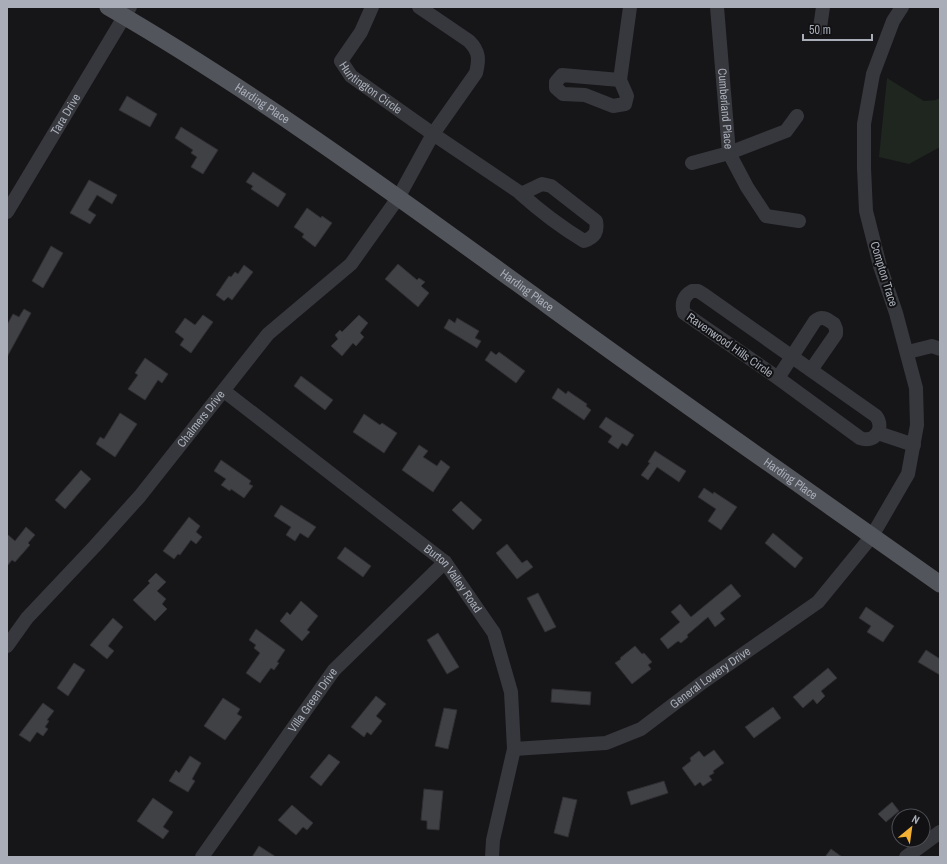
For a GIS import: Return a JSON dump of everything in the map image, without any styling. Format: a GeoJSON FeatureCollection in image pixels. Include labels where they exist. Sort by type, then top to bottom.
{"type":"FeatureCollection","features":[{"type":"Feature","properties":{"kind":"main road","name":"Harding Place"},"geometry":{"type":"LineString","coordinates":[[108,7],[127,12],[398,198],[637,370],[940,584]]}},
{"type":"Feature","properties":{"kind":"street","name":"Huntington Circle"},"geometry":{"type":"LineString","coordinates":[[372,7],[361,32],[341,61],[351,76],[521,194],[560,227],[584,241],[595,234],[597,228],[596,221],[551,186],[542,184],[521,194]]}},
{"type":"Feature","properties":{"kind":"street"},"geometry":{"type":"LineString","coordinates":[[398,198],[433,134],[476,73],[478,61],[476,48],[469,41],[419,7]]}},
{"type":"Feature","properties":{"kind":"street"},"geometry":{"type":"LineString","coordinates":[[620,80],[630,7]]}},
{"type":"Feature","properties":{"kind":"street","name":"Cumberland Place"},"geometry":{"type":"LineString","coordinates":[[717,7],[729,152],[747,186],[766,216],[799,221]]}},
{"type":"Feature","properties":{"kind":"street"},"geometry":{"type":"LineString","coordinates":[[820,28],[824,7]]}},
{"type":"Feature","properties":{"kind":"street","name":"Compton Trace"},"geometry":{"type":"LineString","coordinates":[[872,536],[908,474],[917,425],[916,388],[908,352],[880,266],[866,211],[864,168],[864,124],[873,74],[893,21],[902,7]]}},
{"type":"Feature","properties":{"kind":"street","name":"Tara Drive"},"geometry":{"type":"LineString","coordinates":[[7,212],[127,12]]}},
{"type":"Feature","properties":{"kind":"street"},"geometry":{"type":"LineString","coordinates":[[692,162],[729,152],[786,131],[797,116]]}},
{"type":"Feature","properties":{"kind":"street","name":"Chalmers Drive"},"geometry":{"type":"LineString","coordinates":[[7,646],[27,618],[140,496],[268,334],[351,264],[398,198]]}},
{"type":"Feature","properties":{"kind":"street","name":"Ravenwood Hills Circle"},"geometry":{"type":"LineString","coordinates":[[698,291],[811,370],[876,416],[880,424],[878,433],[875,437],[870,440],[860,438],[778,378],[684,313],[682,307],[683,299],[688,293],[698,291]]}},
{"type":"Feature","properties":{"kind":"street"},"geometry":{"type":"LineString","coordinates":[[778,378],[815,321],[818,318],[823,318],[834,324],[836,334],[811,370]]}},
{"type":"Feature","properties":{"kind":"street"},"geometry":{"type":"LineString","coordinates":[[908,352],[932,346],[940,349]]}},
{"type":"Feature","properties":{"kind":"street","name":"Burton Valley Road"},"geometry":{"type":"LineString","coordinates":[[224,391],[445,562],[494,633],[511,692],[514,749],[493,839],[492,857]]}},
{"type":"Feature","properties":{"kind":"street"},"geometry":{"type":"LineString","coordinates":[[878,433],[914,446]]}},
{"type":"Feature","properties":{"kind":"street","name":"General Lowery Drive"},"geometry":{"type":"LineString","coordinates":[[514,749],[606,743],[641,729],[703,682],[818,602],[872,536]]}},
{"type":"Feature","properties":{"kind":"street","name":"Villa Green Drive"},"geometry":{"type":"LineString","coordinates":[[202,857],[334,670],[445,562]]}},
{"type":"Feature","properties":{"kind":"street"},"geometry":{"type":"LineString","coordinates":[[906,857],[940,832]]}},
{"type":"Feature","properties":{"kind":"shaded area"},"geometry":{"type":"Polygon","coordinates":[[[887,78],[924,101],[936,100],[940,98],[940,147],[909,164],[879,157],[887,78]]]}},
{"type":"Feature","properties":{"kind":"building"},"geometry":{"type":"Polygon","coordinates":[[[127,96],[157,114],[150,127],[119,110],[127,96]]]}},
{"type":"Feature","properties":{"kind":"building"},"geometry":{"type":"Polygon","coordinates":[[[181,127],[218,150],[203,174],[191,167],[197,157],[191,153],[193,150],[175,138],[181,127]]]}},
{"type":"Feature","properties":{"kind":"building"},"geometry":{"type":"Polygon","coordinates":[[[253,172],[286,194],[278,207],[251,189],[253,186],[246,182],[253,172]]]}},
{"type":"Feature","properties":{"kind":"building"},"geometry":{"type":"Polygon","coordinates":[[[89,180],[117,195],[112,204],[97,195],[88,210],[96,215],[90,224],[70,213],[89,180]]]}},
{"type":"Feature","properties":{"kind":"building"},"geometry":{"type":"Polygon","coordinates":[[[307,208],[321,218],[322,216],[332,223],[315,247],[302,237],[304,234],[294,227],[307,208]]]}},
{"type":"Feature","properties":{"kind":"building"},"geometry":{"type":"Polygon","coordinates":[[[51,246],[63,253],[43,288],[32,281],[51,246]]]}},
{"type":"Feature","properties":{"kind":"building"},"geometry":{"type":"Polygon","coordinates":[[[398,264],[417,280],[419,278],[425,282],[421,286],[429,293],[418,307],[385,279],[398,264]]]}},
{"type":"Feature","properties":{"kind":"building"},"geometry":{"type":"Polygon","coordinates":[[[244,265],[253,272],[232,300],[228,297],[224,301],[216,295],[229,276],[231,277],[235,272],[238,274],[244,265]]]}},
{"type":"Feature","properties":{"kind":"building"},"geometry":{"type":"Polygon","coordinates":[[[24,309],[31,313],[7,357],[7,325],[13,314],[19,317],[24,309]]]}},
{"type":"Feature","properties":{"kind":"building"},"geometry":{"type":"Polygon","coordinates":[[[203,315],[213,322],[191,353],[180,345],[184,339],[175,332],[185,318],[195,325],[203,315]]]}},
{"type":"Feature","properties":{"kind":"building"},"geometry":{"type":"Polygon","coordinates":[[[359,315],[368,323],[360,333],[364,337],[356,346],[353,343],[342,356],[331,346],[338,339],[335,335],[340,330],[342,332],[359,315]]]}},
{"type":"Feature","properties":{"kind":"building"},"geometry":{"type":"Polygon","coordinates":[[[457,318],[479,331],[475,338],[481,341],[477,348],[444,328],[449,319],[455,323],[457,318]]]}},
{"type":"Feature","properties":{"kind":"building"},"geometry":{"type":"Polygon","coordinates":[[[491,351],[496,355],[499,352],[525,371],[516,383],[485,360],[491,351]]]}},
{"type":"Feature","properties":{"kind":"building"},"geometry":{"type":"Polygon","coordinates":[[[145,358],[168,374],[162,383],[158,380],[145,400],[128,389],[138,375],[135,373],[145,358]]]}},
{"type":"Feature","properties":{"kind":"building"},"geometry":{"type":"Polygon","coordinates":[[[301,376],[333,400],[325,410],[294,386],[301,376]]]}},
{"type":"Feature","properties":{"kind":"building"},"geometry":{"type":"Polygon","coordinates":[[[558,388],[566,394],[568,391],[587,404],[586,406],[591,410],[584,420],[552,398],[558,388]]]}},
{"type":"Feature","properties":{"kind":"building"},"geometry":{"type":"Polygon","coordinates":[[[120,413],[137,424],[115,457],[96,444],[100,437],[104,439],[120,413]]]}},
{"type":"Feature","properties":{"kind":"building"},"geometry":{"type":"Polygon","coordinates":[[[364,414],[380,425],[382,423],[397,433],[384,453],[353,432],[364,414]]]}},
{"type":"Feature","properties":{"kind":"building"},"geometry":{"type":"Polygon","coordinates":[[[606,417],[634,435],[627,446],[622,443],[618,449],[608,442],[612,436],[599,427],[606,417]]]}},
{"type":"Feature","properties":{"kind":"building"},"geometry":{"type":"Polygon","coordinates":[[[419,445],[428,451],[423,457],[437,466],[441,460],[450,467],[433,492],[402,470],[419,445]]]}},
{"type":"Feature","properties":{"kind":"building"},"geometry":{"type":"Polygon","coordinates":[[[655,451],[686,471],[679,482],[657,467],[648,480],[641,475],[650,463],[648,462],[655,451]]]}},
{"type":"Feature","properties":{"kind":"building"},"geometry":{"type":"Polygon","coordinates":[[[221,460],[251,481],[249,484],[253,486],[244,498],[231,489],[230,491],[221,485],[226,479],[214,471],[221,460]]]}},
{"type":"Feature","properties":{"kind":"building"},"geometry":{"type":"Polygon","coordinates":[[[81,470],[91,479],[65,509],[55,500],[81,470]]]}},
{"type":"Feature","properties":{"kind":"building"},"geometry":{"type":"Polygon","coordinates":[[[704,488],[713,494],[714,492],[737,507],[721,530],[708,521],[716,509],[698,497],[704,488]]]}},
{"type":"Feature","properties":{"kind":"building"},"geometry":{"type":"Polygon","coordinates":[[[461,501],[482,520],[473,530],[452,510],[461,501]]]}},
{"type":"Feature","properties":{"kind":"building"},"geometry":{"type":"Polygon","coordinates":[[[281,505],[316,527],[308,538],[300,533],[295,541],[286,535],[291,527],[274,516],[281,505]]]}},
{"type":"Feature","properties":{"kind":"building"},"geometry":{"type":"Polygon","coordinates":[[[189,517],[200,526],[196,532],[202,537],[196,544],[191,540],[180,555],[178,554],[174,559],[163,551],[189,517]]]}},
{"type":"Feature","properties":{"kind":"building"},"geometry":{"type":"Polygon","coordinates":[[[26,527],[35,535],[28,543],[30,545],[15,562],[12,560],[7,566],[7,534],[15,541],[26,527]]]}},
{"type":"Feature","properties":{"kind":"building"},"geometry":{"type":"Polygon","coordinates":[[[773,533],[803,558],[795,568],[765,543],[773,533]]]}},
{"type":"Feature","properties":{"kind":"building"},"geometry":{"type":"Polygon","coordinates":[[[507,544],[522,563],[527,560],[533,567],[517,579],[496,553],[507,544]]]}},
{"type":"Feature","properties":{"kind":"building"},"geometry":{"type":"Polygon","coordinates":[[[345,547],[371,566],[363,577],[337,558],[345,547]]]}},
{"type":"Feature","properties":{"kind":"building"},"geometry":{"type":"Polygon","coordinates":[[[156,573],[166,582],[157,591],[166,599],[162,604],[167,609],[155,621],[133,600],[150,583],[148,581],[156,573]]]}},
{"type":"Feature","properties":{"kind":"building"},"geometry":{"type":"Polygon","coordinates":[[[731,584],[741,596],[720,613],[725,619],[715,627],[708,617],[687,635],[688,637],[681,643],[678,641],[668,649],[660,639],[680,622],[671,612],[680,604],[691,617],[731,584]]]}},
{"type":"Feature","properties":{"kind":"building"},"geometry":{"type":"Polygon","coordinates":[[[538,593],[556,627],[545,632],[527,598],[538,593]]]}},
{"type":"Feature","properties":{"kind":"building"},"geometry":{"type":"Polygon","coordinates":[[[301,601],[318,616],[307,630],[310,632],[302,641],[280,621],[287,612],[290,615],[301,601]]]}},
{"type":"Feature","properties":{"kind":"building"},"geometry":{"type":"Polygon","coordinates":[[[866,607],[894,626],[883,642],[867,632],[871,626],[859,618],[866,607]]]}},
{"type":"Feature","properties":{"kind":"building"},"geometry":{"type":"Polygon","coordinates":[[[113,618],[123,627],[108,646],[114,651],[107,659],[90,645],[113,618]]]}},
{"type":"Feature","properties":{"kind":"building"},"geometry":{"type":"Polygon","coordinates":[[[256,629],[285,650],[277,662],[279,663],[274,670],[271,668],[260,683],[246,673],[260,653],[254,648],[256,645],[249,640],[256,629]]]}},
{"type":"Feature","properties":{"kind":"building"},"geometry":{"type":"Polygon","coordinates":[[[438,633],[459,667],[447,674],[427,640],[438,633]]]}},
{"type":"Feature","properties":{"kind":"building"},"geometry":{"type":"Polygon","coordinates":[[[635,646],[652,662],[648,665],[651,669],[632,684],[615,663],[635,646]]]}},
{"type":"Feature","properties":{"kind":"building"},"geometry":{"type":"Polygon","coordinates":[[[926,650],[940,659],[940,675],[918,662],[926,650]]]}},
{"type":"Feature","properties":{"kind":"building"},"geometry":{"type":"Polygon","coordinates":[[[74,663],[85,670],[68,696],[57,688],[74,663]]]}},
{"type":"Feature","properties":{"kind":"building"},"geometry":{"type":"Polygon","coordinates":[[[828,668],[837,678],[821,691],[825,696],[817,704],[813,699],[803,708],[793,697],[828,668]]]}},
{"type":"Feature","properties":{"kind":"building"},"geometry":{"type":"Polygon","coordinates":[[[552,689],[591,692],[590,705],[551,702],[552,689]]]}},
{"type":"Feature","properties":{"kind":"building"},"geometry":{"type":"Polygon","coordinates":[[[376,696],[386,704],[376,716],[382,721],[371,735],[367,732],[364,737],[351,727],[376,696]]]}},
{"type":"Feature","properties":{"kind":"building"},"geometry":{"type":"Polygon","coordinates":[[[223,698],[240,709],[237,714],[242,717],[225,740],[204,726],[223,698]]]}},
{"type":"Feature","properties":{"kind":"building"},"geometry":{"type":"Polygon","coordinates":[[[43,703],[54,711],[47,720],[49,721],[45,727],[48,729],[43,736],[37,732],[30,742],[19,735],[43,703]]]}},
{"type":"Feature","properties":{"kind":"building"},"geometry":{"type":"Polygon","coordinates":[[[773,707],[781,718],[754,738],[745,727],[773,707]]]}},
{"type":"Feature","properties":{"kind":"building"},"geometry":{"type":"Polygon","coordinates":[[[444,708],[457,710],[448,749],[435,746],[444,708]]]}},
{"type":"Feature","properties":{"kind":"building"},"geometry":{"type":"Polygon","coordinates":[[[714,750],[724,763],[709,776],[712,780],[703,786],[700,782],[695,786],[682,768],[691,761],[690,758],[699,751],[704,757],[714,750]]]}},
{"type":"Feature","properties":{"kind":"building"},"geometry":{"type":"Polygon","coordinates":[[[329,754],[340,762],[321,786],[310,777],[329,754]]]}},
{"type":"Feature","properties":{"kind":"building"},"geometry":{"type":"Polygon","coordinates":[[[190,756],[201,763],[192,779],[195,781],[188,792],[169,781],[176,770],[179,773],[190,756]]]}},
{"type":"Feature","properties":{"kind":"building"},"geometry":{"type":"Polygon","coordinates":[[[664,781],[668,793],[631,805],[627,792],[664,781]]]}},
{"type":"Feature","properties":{"kind":"building"},"geometry":{"type":"Polygon","coordinates":[[[424,789],[443,791],[439,830],[427,829],[427,821],[421,820],[424,789]]]}},
{"type":"Feature","properties":{"kind":"building"},"geometry":{"type":"Polygon","coordinates":[[[563,797],[577,800],[568,837],[554,833],[563,797]]]}},
{"type":"Feature","properties":{"kind":"building"},"geometry":{"type":"Polygon","coordinates":[[[153,798],[173,812],[163,827],[169,831],[163,839],[137,821],[153,798]]]}},
{"type":"Feature","properties":{"kind":"building"},"geometry":{"type":"Polygon","coordinates":[[[892,802],[897,808],[891,808],[891,818],[886,822],[878,814],[892,802]]]}},
{"type":"Feature","properties":{"kind":"building"},"geometry":{"type":"Polygon","coordinates":[[[292,805],[313,823],[307,830],[303,827],[296,835],[278,820],[292,805]]]}},
{"type":"Feature","properties":{"kind":"building"},"geometry":{"type":"Polygon","coordinates":[[[259,846],[276,857],[252,857],[259,846]]]}},
{"type":"Feature","properties":{"kind":"building"},"geometry":{"type":"Polygon","coordinates":[[[831,849],[842,857],[825,857],[831,849]]]}}]}
